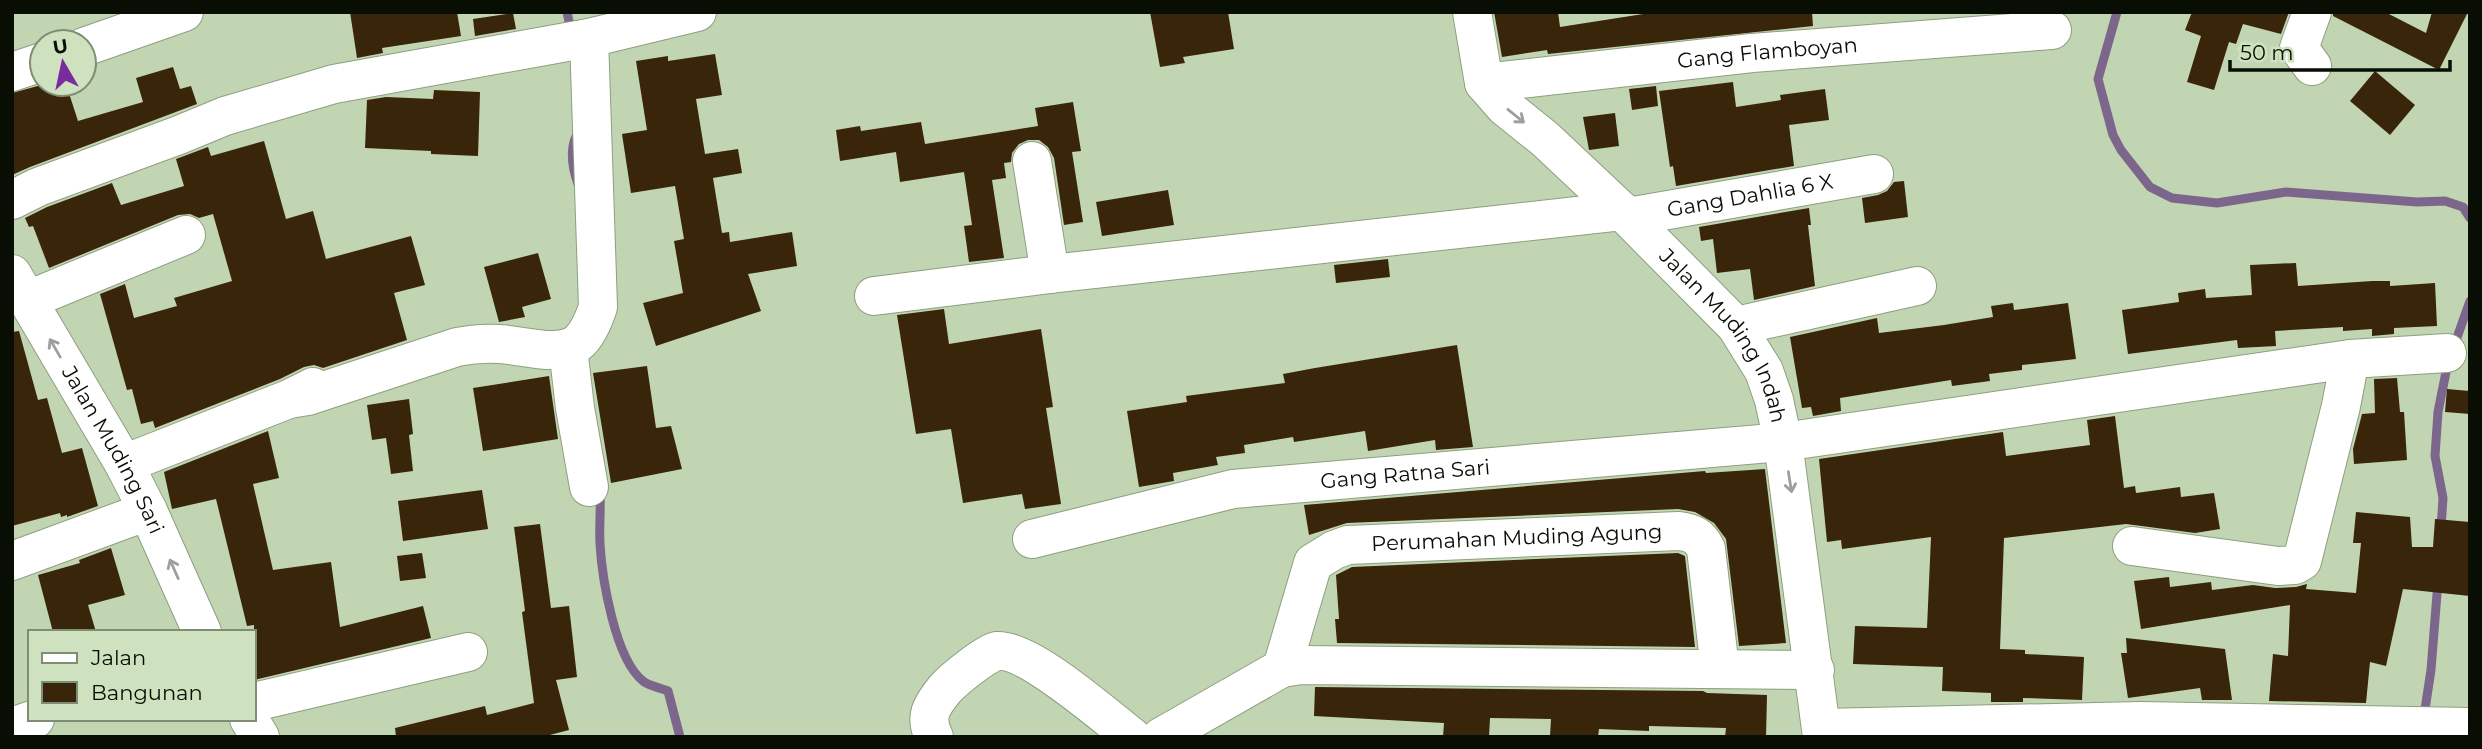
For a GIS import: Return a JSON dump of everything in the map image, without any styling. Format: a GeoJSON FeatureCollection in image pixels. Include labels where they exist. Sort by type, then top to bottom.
{"type":"FeatureCollection","features":[{"type":"Feature","properties":{"kind":"street"},"geometry":{"type":"LineString","coordinates":[[98,42],[184,12]]}},
{"type":"Feature","properties":{"kind":"street"},"geometry":{"type":"LineString","coordinates":[[12,200],[38,187],[225,116],[334,84],[589,38],[697,12]]}},
{"type":"Feature","properties":{"kind":"street"},"geometry":{"type":"LineString","coordinates":[[1472,12],[1484,83]]}},
{"type":"Feature","properties":{"kind":"street"},"geometry":{"type":"LineString","coordinates":[[2312,12],[2299,48],[2312,66]]}},
{"type":"Feature","properties":{"kind":"street","name":"Gang Flamboyan"},"geometry":{"type":"LineString","coordinates":[[1484,83],[1752,53],[2052,30]]}},
{"type":"Feature","properties":{"kind":"street"},"geometry":{"type":"LineString","coordinates":[[589,38],[598,307],[578,339],[575,408],[589,486]]}},
{"type":"Feature","properties":{"kind":"street","name":"Jalan Muding Indah"},"geometry":{"type":"LineString","coordinates":[[1484,83],[1505,107],[1545,139],[1625,214],[1736,326],[1764,371],[1774,400],[1783,442],[1823,732]]}},
{"type":"Feature","properties":{"kind":"street"},"geometry":{"type":"LineString","coordinates":[[1032,161],[1049,274]]}},
{"type":"Feature","properties":{"kind":"street","name":"Gang Dahlia 6 X"},"geometry":{"type":"LineString","coordinates":[[874,296],[1049,274],[1625,214],[1874,174]]}},
{"type":"Feature","properties":{"kind":"street"},"geometry":{"type":"LineString","coordinates":[[20,287],[186,235]]}},
{"type":"Feature","properties":{"kind":"street"},"geometry":{"type":"LineString","coordinates":[[1736,326],[1917,286]]}},
{"type":"Feature","properties":{"kind":"street","name":"Jalan Muding Sari"},"geometry":{"type":"LineString","coordinates":[[20,287],[124,464],[201,630]]}},
{"type":"Feature","properties":{"kind":"street"},"geometry":{"type":"LineString","coordinates":[[124,464],[289,399],[306,389],[436,343],[506,325],[545,325],[578,339]]}},
{"type":"Feature","properties":{"kind":"street","name":"Gang Ratna Sari"},"geometry":{"type":"LineString","coordinates":[[1032,539],[1233,489],[1783,442],[2350,359],[2447,353]]}},
{"type":"Feature","properties":{"kind":"street"},"geometry":{"type":"LineString","coordinates":[[2132,546],[2278,566],[2295,565],[2302,561],[2341,407],[2350,359]]}},
{"type":"Feature","properties":{"kind":"street"},"geometry":{"type":"LineString","coordinates":[[12,561],[148,511]]}},
{"type":"Feature","properties":{"kind":"street","name":"Perumahan Muding Agung"},"geometry":{"type":"LineString","coordinates":[[1282,668],[1313,563],[1348,545],[1679,531],[1702,539],[1706,549],[1720,669]]}},
{"type":"Feature","properties":{"kind":"street"},"geometry":{"type":"LineString","coordinates":[[934,737],[928,725],[928,712],[946,688],[994,651],[1011,652],[1037,665],[1132,737]]}},
{"type":"Feature","properties":{"kind":"street"},"geometry":{"type":"LineString","coordinates":[[256,702],[468,652]]}},
{"type":"Feature","properties":{"kind":"street"},"geometry":{"type":"LineString","coordinates":[[1161,737],[1282,668],[1301,665],[1815,670]]}},
{"type":"Feature","properties":{"kind":"street"},"geometry":{"type":"LineString","coordinates":[[12,727],[29,721]]}},
{"type":"Feature","properties":{"kind":"street"},"geometry":{"type":"LineString","coordinates":[[250,721],[260,737]]}},
{"type":"Feature","properties":{"kind":"street"},"geometry":{"type":"LineString","coordinates":[[1823,732],[2141,721],[2470,727]]}},
{"type":"Feature","properties":{"kind":"building"},"geometry":{"type":"Polygon","coordinates":[[[350,12],[457,12],[461,36],[382,48],[383,53],[357,58],[350,12]]]}},
{"type":"Feature","properties":{"kind":"building"},"geometry":{"type":"Polygon","coordinates":[[[1150,12],[1228,12],[1234,49],[1183,57],[1185,63],[1160,67],[1150,12]]]}},
{"type":"Feature","properties":{"kind":"building"},"geometry":{"type":"Polygon","coordinates":[[[1494,12],[1558,12],[1560,27],[1656,12],[1812,12],[1813,26],[1548,54],[1547,50],[1502,57],[1494,12]]]}},
{"type":"Feature","properties":{"kind":"building"},"geometry":{"type":"Polygon","coordinates":[[[2192,12],[2289,12],[2281,34],[2243,24],[2236,44],[2229,42],[2214,90],[2187,82],[2201,36],[2185,30],[2192,12]]]}},
{"type":"Feature","properties":{"kind":"building"},"geometry":{"type":"Polygon","coordinates":[[[2333,12],[2385,12],[2426,33],[2432,12],[2468,12],[2439,70],[2333,16],[2333,12]]]}},
{"type":"Feature","properties":{"kind":"building"},"geometry":{"type":"Polygon","coordinates":[[[513,13],[516,29],[475,36],[473,19],[513,13]]]}},
{"type":"Feature","properties":{"kind":"building"},"geometry":{"type":"Polygon","coordinates":[[[715,54],[722,95],[696,99],[705,154],[738,149],[742,173],[713,178],[722,233],[729,232],[730,242],[792,232],[797,266],[748,274],[761,311],[656,346],[643,303],[683,293],[674,241],[684,239],[675,186],[631,193],[622,134],[647,130],[636,61],[668,56],[668,61],[715,54]]]}},
{"type":"Feature","properties":{"kind":"building"},"geometry":{"type":"Polygon","coordinates":[[[173,67],[180,89],[191,86],[197,104],[12,175],[12,93],[28,89],[28,98],[71,98],[78,121],[143,102],[136,78],[173,67]]]}},
{"type":"Feature","properties":{"kind":"building"},"geometry":{"type":"Polygon","coordinates":[[[2375,71],[2415,105],[2390,135],[2350,101],[2375,71]]]}},
{"type":"Feature","properties":{"kind":"building"},"geometry":{"type":"Polygon","coordinates":[[[1733,82],[1736,107],[1781,100],[1780,95],[1825,89],[1829,120],[1789,125],[1794,166],[1676,186],[1673,166],[1670,167],[1659,91],[1733,82]]]}},
{"type":"Feature","properties":{"kind":"building"},"geometry":{"type":"Polygon","coordinates":[[[1656,86],[1658,106],[1632,110],[1629,89],[1656,86]]]}},
{"type":"Feature","properties":{"kind":"building"},"geometry":{"type":"Polygon","coordinates":[[[434,90],[480,92],[478,156],[365,148],[367,100],[386,97],[433,99],[434,90]]]}},
{"type":"Feature","properties":{"kind":"building"},"geometry":{"type":"Polygon","coordinates":[[[1073,102],[1081,151],[1072,152],[1083,222],[1064,225],[1054,158],[1048,147],[1039,140],[1028,140],[1019,144],[1012,153],[1011,162],[1004,163],[1006,178],[992,180],[1004,258],[969,262],[964,226],[972,225],[964,172],[900,182],[896,152],[840,161],[836,130],[860,126],[861,131],[921,122],[925,144],[1038,126],[1035,108],[1073,102]]]}},
{"type":"Feature","properties":{"kind":"building"},"geometry":{"type":"Polygon","coordinates":[[[1615,113],[1619,146],[1589,150],[1583,117],[1615,113]]]}},
{"type":"Feature","properties":{"kind":"building"},"geometry":{"type":"Polygon","coordinates":[[[264,141],[286,219],[313,211],[326,259],[411,236],[425,285],[394,293],[407,340],[323,368],[314,365],[304,367],[155,428],[153,421],[141,424],[132,389],[127,390],[100,294],[125,284],[134,318],[177,306],[174,298],[232,281],[213,214],[199,218],[190,214],[178,215],[49,268],[33,226],[29,227],[25,218],[112,183],[121,205],[184,186],[176,159],[208,147],[211,156],[264,141]]]}},
{"type":"Feature","properties":{"kind":"building"},"geometry":{"type":"Polygon","coordinates":[[[1904,181],[1908,217],[1865,223],[1862,198],[1878,195],[1887,191],[1894,182],[1904,181]]]}},
{"type":"Feature","properties":{"kind":"building"},"geometry":{"type":"Polygon","coordinates":[[[1168,190],[1174,225],[1102,236],[1096,202],[1168,190]]]}},
{"type":"Feature","properties":{"kind":"building"},"geometry":{"type":"Polygon","coordinates":[[[1809,208],[1811,225],[1808,225],[1815,286],[1754,300],[1750,269],[1717,273],[1713,239],[1701,241],[1699,227],[1809,208]]]}},
{"type":"Feature","properties":{"kind":"building"},"geometry":{"type":"Polygon","coordinates":[[[538,253],[551,299],[522,307],[525,317],[499,322],[484,267],[538,253]]]}},
{"type":"Feature","properties":{"kind":"building"},"geometry":{"type":"Polygon","coordinates":[[[1388,259],[1390,277],[1336,283],[1334,265],[1388,259]]]}},
{"type":"Feature","properties":{"kind":"building"},"geometry":{"type":"Polygon","coordinates":[[[2296,263],[2298,286],[2372,281],[2390,281],[2390,286],[2435,283],[2437,326],[2394,328],[2394,334],[2372,336],[2372,329],[2343,331],[2343,327],[2275,331],[2276,346],[2238,348],[2237,340],[2128,354],[2122,310],[2179,302],[2178,293],[2205,289],[2206,298],[2252,295],[2250,265],[2296,263]]]}},
{"type":"Feature","properties":{"kind":"building"},"geometry":{"type":"Polygon","coordinates":[[[2013,303],[2014,310],[2068,303],[2076,359],[2022,365],[2022,370],[1989,374],[1990,381],[1952,386],[1951,380],[1840,398],[1841,411],[1813,416],[1811,407],[1802,408],[1790,337],[1877,318],[1879,333],[1944,325],[1993,317],[1991,306],[2013,303]]]}},
{"type":"Feature","properties":{"kind":"building"},"geometry":{"type":"Polygon","coordinates":[[[944,309],[949,344],[1041,329],[1053,407],[1046,408],[1061,504],[1025,509],[1022,494],[963,503],[951,429],[916,434],[897,315],[944,309]]]}},
{"type":"Feature","properties":{"kind":"building"},"geometry":{"type":"Polygon","coordinates":[[[19,331],[38,400],[47,398],[62,453],[82,448],[98,506],[67,517],[61,517],[60,513],[12,526],[12,332],[19,331]]]}},
{"type":"Feature","properties":{"kind":"building"},"geometry":{"type":"Polygon","coordinates":[[[1457,345],[1473,447],[1436,450],[1435,440],[1368,451],[1365,431],[1294,442],[1293,437],[1244,445],[1245,453],[1216,457],[1218,465],[1173,473],[1174,481],[1139,487],[1127,411],[1187,402],[1186,396],[1285,383],[1283,374],[1457,345]]]}},
{"type":"Feature","properties":{"kind":"building"},"geometry":{"type":"Polygon","coordinates":[[[647,366],[656,428],[671,426],[682,469],[611,483],[593,373],[647,366]]]}},
{"type":"Feature","properties":{"kind":"building"},"geometry":{"type":"Polygon","coordinates":[[[549,376],[558,439],[483,451],[473,388],[549,376]]]}},
{"type":"Feature","properties":{"kind":"building"},"geometry":{"type":"Polygon","coordinates":[[[2397,378],[2400,412],[2404,412],[2407,460],[2354,464],[2353,449],[2362,414],[2375,413],[2374,379],[2397,378]]]}},
{"type":"Feature","properties":{"kind":"building"},"geometry":{"type":"Polygon","coordinates":[[[2447,389],[2470,391],[2470,414],[2445,412],[2447,389]]]}},
{"type":"Feature","properties":{"kind":"building"},"geometry":{"type":"Polygon","coordinates":[[[409,399],[413,471],[391,474],[386,438],[372,440],[367,405],[409,399]]]}},
{"type":"Feature","properties":{"kind":"building"},"geometry":{"type":"Polygon","coordinates":[[[2115,416],[2124,488],[2135,486],[2136,493],[2180,487],[2181,497],[2214,493],[2220,529],[2195,533],[2126,524],[2004,538],[2000,649],[2025,650],[2025,654],[2084,657],[2082,700],[2023,698],[2023,702],[1991,702],[1991,693],[1942,691],[1943,667],[1853,664],[1855,626],[1927,628],[1931,537],[1842,549],[1841,540],[1827,542],[1819,459],[2003,432],[2006,456],[2090,445],[2087,420],[2115,416]]]}},
{"type":"Feature","properties":{"kind":"building"},"geometry":{"type":"Polygon","coordinates":[[[268,431],[279,478],[253,484],[273,570],[331,562],[340,627],[423,606],[431,638],[256,680],[256,630],[254,625],[247,626],[216,499],[172,509],[164,472],[268,431]]]}},
{"type":"Feature","properties":{"kind":"building"},"geometry":{"type":"Polygon","coordinates":[[[1765,469],[1786,643],[1739,646],[1726,539],[1714,523],[1695,512],[1678,509],[1347,523],[1309,535],[1304,505],[1705,471],[1765,469]]]}},
{"type":"Feature","properties":{"kind":"building"},"geometry":{"type":"Polygon","coordinates":[[[482,490],[488,529],[403,541],[398,501],[482,490]]]}},
{"type":"Feature","properties":{"kind":"building"},"geometry":{"type":"Polygon","coordinates":[[[2356,512],[2410,517],[2412,547],[2433,547],[2435,519],[2470,522],[2470,596],[2403,589],[2386,666],[2370,662],[2366,703],[2269,701],[2273,654],[2288,656],[2290,605],[2141,629],[2134,581],[2169,577],[2170,587],[2211,582],[2212,590],[2253,585],[2275,588],[2307,584],[2306,589],[2356,593],[2361,543],[2353,543],[2356,512]]]}},
{"type":"Feature","properties":{"kind":"building"},"geometry":{"type":"Polygon","coordinates":[[[540,524],[551,608],[569,606],[577,677],[556,680],[569,730],[542,737],[396,737],[395,728],[485,706],[487,715],[534,703],[514,527],[540,524]]]}},
{"type":"Feature","properties":{"kind":"building"},"geometry":{"type":"Polygon","coordinates":[[[111,548],[125,595],[88,605],[95,630],[52,630],[38,575],[80,563],[79,560],[111,548]]]}},
{"type":"Feature","properties":{"kind":"building"},"geometry":{"type":"Polygon","coordinates":[[[422,553],[426,578],[400,581],[397,556],[422,553]]]}},
{"type":"Feature","properties":{"kind":"building"},"geometry":{"type":"Polygon","coordinates":[[[1678,553],[1685,556],[1695,647],[1337,643],[1335,619],[1339,619],[1336,575],[1352,567],[1678,553]]]}},
{"type":"Feature","properties":{"kind":"building"},"geometry":{"type":"Polygon","coordinates":[[[2126,638],[2225,649],[2232,700],[2202,700],[2200,688],[2128,698],[2121,653],[2127,653],[2126,638]]]}},
{"type":"Feature","properties":{"kind":"building"},"geometry":{"type":"Polygon","coordinates":[[[1315,687],[1703,691],[1767,695],[1766,737],[1725,737],[1726,728],[1649,726],[1649,731],[1599,729],[1598,737],[1550,736],[1551,719],[1490,718],[1489,737],[1443,737],[1444,723],[1314,716],[1315,687]]]}},
{"type":"Feature","properties":{"kind":"waterway"},"geometry":{"type":"LineString","coordinates":[[567,12],[571,31]]}},
{"type":"Feature","properties":{"kind":"waterway"},"geometry":{"type":"LineString","coordinates":[[2117,12],[2098,79],[2113,135],[2121,150],[2150,187],[2172,198],[2217,203],[2286,192],[2417,202],[2445,201],[2463,207],[2470,218]]}},
{"type":"Feature","properties":{"kind":"waterway"},"geometry":{"type":"LineString","coordinates":[[578,184],[572,157],[579,131]]}},
{"type":"Feature","properties":{"kind":"waterway"},"geometry":{"type":"LineString","coordinates":[[2454,346],[2470,301]]}},
{"type":"Feature","properties":{"kind":"waterway"},"geometry":{"type":"LineString","coordinates":[[2441,528],[2443,498],[2435,456],[2438,412],[2448,362]]}},
{"type":"Feature","properties":{"kind":"waterway"},"geometry":{"type":"LineString","coordinates":[[600,490],[601,559],[618,637],[633,670],[643,681],[668,691],[680,737]]}},
{"type":"Feature","properties":{"kind":"waterway"},"geometry":{"type":"LineString","coordinates":[[2424,716],[2431,670],[2438,581]]}}]}
